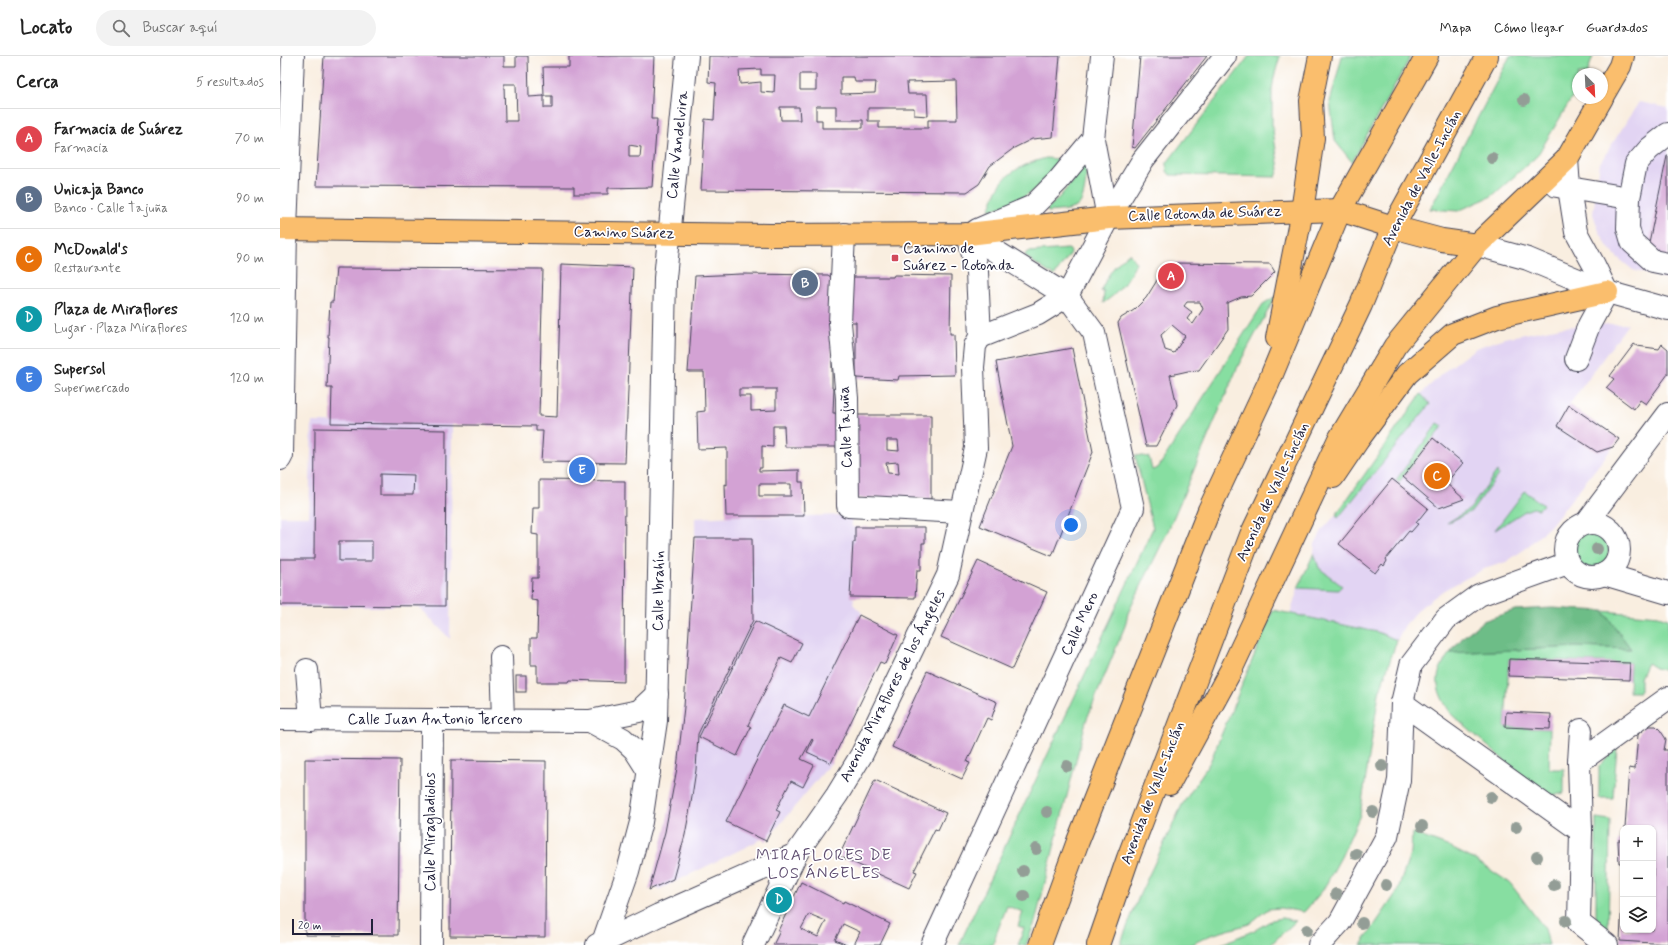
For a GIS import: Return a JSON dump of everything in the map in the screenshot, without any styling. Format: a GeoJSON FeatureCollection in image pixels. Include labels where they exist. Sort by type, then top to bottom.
{"type":"FeatureCollection","features":[{"type":"Feature","properties":{"kind":"main road"},"geometry":{"type":"LineString","coordinates":[[1268,384],[1302,211],[1313,138],[1311,101],[1320,56]]}},
{"type":"Feature","properties":{"kind":"main road"},"geometry":{"type":"LineString","coordinates":[[1040,945],[1078,841],[1209,510],[1268,384],[1340,210],[1427,56]]}},
{"type":"Feature","properties":{"kind":"main road","name":"Avenida de Valle-Inclán"},"geometry":{"type":"LineString","coordinates":[[1098,945],[1128,858],[1251,535],[1361,305],[1392,227],[1487,56]]}},
{"type":"Feature","properties":{"kind":"main road"},"geometry":{"type":"LineString","coordinates":[[1608,87],[1620,66],[1623,56]]}},
{"type":"Feature","properties":{"kind":"main road"},"geometry":{"type":"LineString","coordinates":[[1128,858],[1231,670],[1289,543],[1338,441],[1395,346],[1477,245],[1567,159],[1599,104]]}},
{"type":"Feature","properties":{"kind":"main road","name":"Calle Rotonda de Suárez"},"geometry":{"type":"LineString","coordinates":[[968,234],[1108,218],[1340,210],[1392,227],[1442,240],[1477,245]]}},
{"type":"Feature","properties":{"kind":"main road","name":"Camino Suárez"},"geometry":{"type":"LineString","coordinates":[[283,229],[669,234],[968,234]]}},
{"type":"Feature","properties":{"kind":"main road"},"geometry":{"type":"LineString","coordinates":[[1289,543],[1358,440],[1407,374],[1453,334],[1497,316],[1607,292]]}},
{"type":"Feature","properties":{"kind":"street"},"geometry":{"type":"LineString","coordinates":[[280,459],[282,455],[283,229],[293,56]]}},
{"type":"Feature","properties":{"kind":"street","name":"Calle Vandelvira"},"geometry":{"type":"LineString","coordinates":[[669,234],[687,56]]}},
{"type":"Feature","properties":{"kind":"street"},"geometry":{"type":"LineString","coordinates":[[1102,56],[1093,139],[1108,218]]}},
{"type":"Feature","properties":{"kind":"street"},"geometry":{"type":"LineString","coordinates":[[1108,218],[1144,160],[1225,56]]}},
{"type":"Feature","properties":{"kind":"street"},"geometry":{"type":"LineString","coordinates":[[1668,134],[1649,149],[1636,164],[1629,198],[1628,228],[1632,242],[1653,261],[1668,264]]}},
{"type":"Feature","properties":{"kind":"street"},"geometry":{"type":"LineString","coordinates":[[968,234],[1033,206],[1058,181],[1093,139]]}},
{"type":"Feature","properties":{"kind":"street"},"geometry":{"type":"LineString","coordinates":[[1567,159],[1569,188],[1576,232],[1607,292]]}},
{"type":"Feature","properties":{"kind":"street"},"geometry":{"type":"LineString","coordinates":[[1541,184],[1596,194],[1629,198]]}},
{"type":"Feature","properties":{"kind":"street","name":"Calle Rotonda de Suárez"},"geometry":{"type":"LineString","coordinates":[[1067,296],[1108,218]]}},
{"type":"Feature","properties":{"kind":"street","name":"Calle Ibrahín"},"geometry":{"type":"LineString","coordinates":[[600,943],[632,857],[641,822],[656,721],[665,278],[669,234]]}},
{"type":"Feature","properties":{"kind":"street","name":"Calle Tajuña"},"geometry":{"type":"LineString","coordinates":[[844,234],[840,323],[847,398],[848,506],[961,512]]}},
{"type":"Feature","properties":{"kind":"street"},"geometry":{"type":"LineString","coordinates":[[968,234],[1067,296],[1038,314],[980,337],[977,272],[968,234]]}},
{"type":"Feature","properties":{"kind":"street"},"geometry":{"type":"LineString","coordinates":[[1477,245],[1528,259],[1607,292],[1668,309]]}},
{"type":"Feature","properties":{"kind":"street"},"geometry":{"type":"LineString","coordinates":[[1576,359],[1589,325],[1607,292]]}},
{"type":"Feature","properties":{"kind":"street","name":"Calle Mero"},"geometry":{"type":"LineString","coordinates":[[932,945],[1133,508],[1094,333],[1067,296]]}},
{"type":"Feature","properties":{"kind":"street","name":"Avenida Miraflores de los Ángeles"},"geometry":{"type":"LineString","coordinates":[[754,945],[796,854],[837,795],[868,742],[948,575],[976,448],[972,367],[975,346],[980,337]]}},
{"type":"Feature","properties":{"kind":"street"},"geometry":{"type":"LineString","coordinates":[[1586,523],[1668,414]]}},
{"type":"Feature","properties":{"kind":"street"},"geometry":{"type":"LineString","coordinates":[[1604,574],[1615,563],[1619,548],[1614,533],[1602,524],[1586,523],[1575,528],[1567,538],[1565,551],[1568,563],[1575,571],[1584,576],[1604,574],[1668,593]]}},
{"type":"Feature","properties":{"kind":"street"},"geometry":{"type":"LineString","coordinates":[[1319,945],[1340,922],[1387,836],[1400,780],[1402,703],[1411,665],[1446,619],[1479,596],[1568,563]]}},
{"type":"Feature","properties":{"kind":"street"},"geometry":{"type":"LineString","coordinates":[[501,657],[502,720]]}},
{"type":"Feature","properties":{"kind":"street"},"geometry":{"type":"LineString","coordinates":[[307,670],[311,720]]}},
{"type":"Feature","properties":{"kind":"street","name":"Calle Juan Antonio Tercero"},"geometry":{"type":"LineString","coordinates":[[280,719],[590,721],[639,711],[657,694]]}},
{"type":"Feature","properties":{"kind":"street"},"geometry":{"type":"LineString","coordinates":[[1579,762],[1668,698]]}},
{"type":"Feature","properties":{"kind":"street"},"geometry":{"type":"LineString","coordinates":[[1402,703],[1581,831]]}},
{"type":"Feature","properties":{"kind":"street","name":"Calle Miragladiolos"},"geometry":{"type":"LineString","coordinates":[[430,945],[432,720]]}},
{"type":"Feature","properties":{"kind":"street","name":"Calle Juan Antonio Tercero"},"geometry":{"type":"LineString","coordinates":[[590,721],[623,739],[635,750],[649,772]]}},
{"type":"Feature","properties":{"kind":"street"},"geometry":{"type":"LineString","coordinates":[[1581,730],[1579,762],[1581,831],[1579,923],[1607,945]]}},
{"type":"Feature","properties":{"kind":"street"},"geometry":{"type":"LineString","coordinates":[[600,943],[796,854]]}},
{"type":"Feature","properties":{"kind":"shaded area"},"geometry":{"type":"Polygon","coordinates":[[[1639,102],[1668,108],[1668,280],[1633,270],[1617,257],[1608,247],[1599,231],[1593,214],[1600,163],[1639,102]]]}},
{"type":"Feature","properties":{"kind":"shaded area"},"geometry":{"type":"Polygon","coordinates":[[[1628,324],[1569,405],[1557,426],[1596,452],[1613,447],[1550,526],[1525,549],[1506,562],[1484,569],[1444,590],[1421,607],[1405,625],[1397,640],[1377,632],[1290,615],[1298,588],[1314,553],[1315,544],[1323,529],[1336,515],[1421,394],[1445,371],[1476,348],[1504,338],[1561,327],[1628,324]]]}},
{"type":"Feature","properties":{"kind":"shaded area"},"geometry":{"type":"Polygon","coordinates":[[[312,422],[452,424],[450,639],[419,607],[280,607],[280,516],[309,516],[312,422]]]}},
{"type":"Feature","properties":{"kind":"shaded area"},"geometry":{"type":"Polygon","coordinates":[[[757,515],[757,517],[852,515],[852,527],[855,527],[855,542],[853,543],[850,597],[854,598],[853,604],[862,613],[861,616],[898,635],[885,664],[880,662],[831,763],[766,841],[762,839],[658,890],[655,887],[649,890],[665,832],[675,780],[681,736],[695,538],[695,518],[757,515]]]}},
{"type":"Feature","properties":{"kind":"green space"},"geometry":{"type":"Polygon","coordinates":[[[1249,56],[1280,56],[1272,90],[1272,124],[1279,169],[1276,177],[1170,175],[1167,171],[1166,164],[1249,56]]]}},
{"type":"Feature","properties":{"kind":"green space"},"geometry":{"type":"Polygon","coordinates":[[[1342,56],[1411,56],[1352,162],[1335,141],[1330,102],[1342,56]]]}},
{"type":"Feature","properties":{"kind":"green space"},"geometry":{"type":"Polygon","coordinates":[[[1510,56],[1593,56],[1589,68],[1572,68],[1572,98],[1537,156],[1492,196],[1458,211],[1430,209],[1510,56]]]}},
{"type":"Feature","properties":{"kind":"green space"},"geometry":{"type":"Polygon","coordinates":[[[1046,158],[1058,159],[1038,186],[1030,193],[1011,203],[989,210],[998,188],[1006,177],[1022,167],[1046,158]]]}},
{"type":"Feature","properties":{"kind":"green space"},"geometry":{"type":"Polygon","coordinates":[[[1084,162],[1087,163],[1086,181],[1082,200],[1076,207],[1062,211],[1048,212],[1047,209],[1068,187],[1084,162]]]}},
{"type":"Feature","properties":{"kind":"green space"},"geometry":{"type":"Polygon","coordinates":[[[1068,249],[1071,253],[1054,276],[1026,257],[1025,254],[1028,252],[1068,249]]]}},
{"type":"Feature","properties":{"kind":"green space"},"geometry":{"type":"Polygon","coordinates":[[[1129,253],[1136,263],[1133,269],[1118,290],[1103,303],[1104,292],[1101,291],[1106,280],[1112,270],[1129,253]]]}},
{"type":"Feature","properties":{"kind":"green space"},"geometry":{"type":"Polygon","coordinates":[[[1276,296],[1239,364],[1167,533],[1128,613],[1125,626],[1086,721],[1035,922],[1026,945],[1018,945],[1024,928],[1018,926],[1023,912],[1007,906],[992,945],[959,945],[1153,528],[1135,455],[1149,457],[1152,470],[1158,468],[1263,304],[1276,296]]]}},
{"type":"Feature","properties":{"kind":"green space"},"geometry":{"type":"Polygon","coordinates":[[[1421,394],[1430,404],[1338,518],[1336,515],[1421,394]]]}},
{"type":"Feature","properties":{"kind":"green space"},"geometry":{"type":"Polygon","coordinates":[[[1438,423],[1443,426],[1399,482],[1396,480],[1438,423]]]}},
{"type":"Feature","properties":{"kind":"green space"},"geometry":{"type":"Polygon","coordinates":[[[1497,471],[1498,475],[1472,511],[1447,523],[1470,509],[1497,471]]]}},
{"type":"Feature","properties":{"kind":"green space"},"geometry":{"type":"Polygon","coordinates":[[[1525,491],[1543,505],[1539,509],[1533,508],[1525,511],[1495,530],[1525,491]]]}},
{"type":"Feature","properties":{"kind":"green space"},"geometry":{"type":"Polygon","coordinates":[[[1595,532],[1604,537],[1608,543],[1608,557],[1604,563],[1595,568],[1587,568],[1578,563],[1574,557],[1573,546],[1578,537],[1584,533],[1595,532]]]}},
{"type":"Feature","properties":{"kind":"green space"},"geometry":{"type":"Polygon","coordinates":[[[1314,553],[1319,568],[1342,586],[1338,590],[1298,588],[1314,553]]]}},
{"type":"Feature","properties":{"kind":"green space"},"geometry":{"type":"Polygon","coordinates":[[[1552,608],[1603,611],[1631,649],[1577,647],[1450,653],[1464,636],[1483,621],[1515,610],[1552,608]]]}},
{"type":"Feature","properties":{"kind":"green space"},"geometry":{"type":"Polygon","coordinates":[[[1273,610],[1377,632],[1397,640],[1379,693],[1360,815],[1341,857],[1323,890],[1304,912],[1280,908],[1268,909],[1249,924],[1211,935],[1190,945],[1120,945],[1140,894],[1182,805],[1210,762],[1273,610]]]}},
{"type":"Feature","properties":{"kind":"green space"},"geometry":{"type":"Polygon","coordinates":[[[1603,611],[1658,616],[1668,619],[1668,671],[1655,668],[1647,663],[1640,678],[1640,692],[1629,692],[1630,663],[1509,659],[1505,727],[1550,729],[1549,769],[1564,769],[1564,793],[1556,795],[1543,794],[1452,715],[1439,691],[1438,677],[1440,669],[1450,653],[1577,647],[1631,649],[1603,611]]]}},
{"type":"Feature","properties":{"kind":"green space"},"geometry":{"type":"Polygon","coordinates":[[[1617,747],[1613,798],[1599,798],[1599,766],[1617,747]]]}},
{"type":"Feature","properties":{"kind":"green space"},"geometry":{"type":"Polygon","coordinates":[[[1596,818],[1610,820],[1608,935],[1596,924],[1596,818]]]}},
{"type":"Feature","properties":{"kind":"green space"},"geometry":{"type":"Polygon","coordinates":[[[1412,833],[1447,846],[1477,861],[1510,883],[1545,929],[1549,945],[1361,945],[1397,892],[1411,852],[1412,833]]]}},
{"type":"Feature","properties":{"kind":"green space"},"geometry":{"type":"Polygon","coordinates":[[[1282,918],[1296,921],[1270,945],[1219,945],[1255,930],[1272,920],[1282,918]]]}},
{"type":"Feature","properties":{"kind":"building"},"geometry":{"type":"Polygon","coordinates":[[[324,56],[504,56],[504,66],[516,66],[516,56],[528,56],[529,97],[544,96],[543,67],[569,67],[569,56],[654,56],[651,119],[657,119],[652,187],[608,188],[608,194],[574,194],[574,187],[316,186],[324,56]],[[504,84],[505,121],[517,121],[516,84],[504,84]],[[544,96],[544,108],[552,108],[552,96],[544,96]],[[629,145],[629,157],[640,157],[641,147],[629,145]]]}},
{"type":"Feature","properties":{"kind":"building"},"geometry":{"type":"Polygon","coordinates":[[[709,56],[1060,56],[1053,137],[1032,139],[1014,148],[990,166],[979,184],[967,192],[701,190],[705,119],[714,120],[716,83],[708,82],[709,56]],[[761,69],[739,70],[740,84],[761,82],[761,92],[774,93],[775,75],[761,75],[761,69]],[[800,74],[800,90],[816,90],[816,74],[800,74]],[[841,77],[841,94],[875,93],[876,82],[855,82],[854,77],[841,77]],[[956,81],[907,82],[908,94],[927,94],[928,116],[914,115],[914,108],[868,108],[868,121],[879,121],[879,128],[928,128],[928,120],[957,120],[956,81]],[[816,106],[816,120],[822,120],[822,128],[863,128],[863,120],[836,120],[836,106],[816,106]],[[780,107],[781,120],[800,120],[799,107],[780,107]]]}},
{"type":"Feature","properties":{"kind":"building"},"geometry":{"type":"Polygon","coordinates":[[[1140,56],[1207,56],[1135,148],[1132,147],[1140,56]]]}},
{"type":"Feature","properties":{"kind":"building"},"geometry":{"type":"Polygon","coordinates":[[[1668,156],[1668,257],[1647,252],[1668,156]]]}},
{"type":"Feature","properties":{"kind":"building"},"geometry":{"type":"Polygon","coordinates":[[[1170,263],[1270,264],[1275,272],[1251,296],[1241,297],[1227,303],[1228,329],[1199,370],[1170,375],[1177,405],[1156,446],[1146,446],[1118,323],[1121,318],[1134,310],[1146,298],[1156,282],[1161,270],[1170,263]],[[1187,302],[1184,306],[1192,312],[1187,319],[1193,324],[1203,309],[1200,302],[1187,302]],[[1172,325],[1161,335],[1165,350],[1174,353],[1185,336],[1172,325]]]}},
{"type":"Feature","properties":{"kind":"building"},"geometry":{"type":"Polygon","coordinates":[[[561,264],[633,267],[625,463],[541,462],[543,431],[536,431],[536,426],[331,423],[332,388],[327,388],[328,337],[330,302],[333,302],[336,268],[543,269],[539,416],[557,417],[561,264]]]}},
{"type":"Feature","properties":{"kind":"building"},"geometry":{"type":"Polygon","coordinates":[[[741,274],[828,275],[832,278],[833,413],[835,413],[841,421],[841,447],[785,447],[784,426],[773,426],[773,447],[762,446],[762,468],[759,468],[759,471],[799,470],[799,482],[803,482],[804,516],[726,516],[725,484],[727,485],[727,448],[698,449],[697,412],[705,411],[704,372],[688,372],[695,276],[741,274]],[[739,389],[739,396],[751,396],[751,411],[776,410],[776,389],[739,389]],[[759,484],[759,496],[791,496],[791,484],[759,484]]]}},
{"type":"Feature","properties":{"kind":"building"},"geometry":{"type":"Polygon","coordinates":[[[894,275],[951,276],[950,334],[954,334],[955,375],[899,376],[898,380],[856,378],[856,322],[849,322],[850,277],[893,277],[894,275]]]}},
{"type":"Feature","properties":{"kind":"building"},"geometry":{"type":"Polygon","coordinates":[[[1634,344],[1637,346],[1659,349],[1662,344],[1668,349],[1668,374],[1646,404],[1640,400],[1634,409],[1606,388],[1614,379],[1610,376],[1634,344]]]}},
{"type":"Feature","properties":{"kind":"building"},"geometry":{"type":"Polygon","coordinates":[[[1072,348],[1093,452],[1052,556],[980,526],[1012,446],[996,362],[1072,348]]]}},
{"type":"Feature","properties":{"kind":"building"},"geometry":{"type":"Polygon","coordinates":[[[1569,405],[1619,439],[1613,447],[1597,452],[1557,426],[1569,405]]]}},
{"type":"Feature","properties":{"kind":"building"},"geometry":{"type":"Polygon","coordinates":[[[855,415],[931,415],[931,499],[855,498],[855,415]],[[887,440],[887,450],[899,451],[898,440],[887,440]],[[898,462],[886,463],[888,473],[899,474],[898,462]]]}},
{"type":"Feature","properties":{"kind":"building"},"geometry":{"type":"Polygon","coordinates":[[[315,428],[446,430],[445,606],[280,605],[280,559],[314,559],[315,428]],[[380,474],[380,495],[413,495],[414,475],[380,474]],[[339,541],[339,561],[372,561],[372,541],[339,541]]]}},
{"type":"Feature","properties":{"kind":"building"},"geometry":{"type":"Polygon","coordinates":[[[1433,438],[1463,463],[1446,483],[1464,499],[1439,508],[1403,477],[1433,438]]]}},
{"type":"Feature","properties":{"kind":"building"},"geometry":{"type":"Polygon","coordinates":[[[1392,479],[1428,508],[1416,523],[1418,524],[1411,532],[1409,531],[1386,559],[1387,561],[1384,566],[1382,564],[1375,573],[1339,544],[1392,479]]]}},
{"type":"Feature","properties":{"kind":"building"},"geometry":{"type":"Polygon","coordinates":[[[539,480],[625,481],[624,682],[570,680],[569,682],[537,682],[537,665],[531,665],[531,638],[537,638],[538,601],[531,600],[532,578],[538,578],[538,535],[532,534],[533,508],[539,508],[539,480]]]}},
{"type":"Feature","properties":{"kind":"building"},"geometry":{"type":"Polygon","coordinates":[[[855,527],[925,527],[925,543],[922,543],[921,570],[917,570],[915,598],[850,597],[855,527]]]}},
{"type":"Feature","properties":{"kind":"building"},"geometry":{"type":"Polygon","coordinates":[[[695,538],[752,538],[753,620],[698,734],[696,770],[691,803],[685,835],[673,879],[649,890],[665,832],[677,768],[684,707],[695,538]]]}},
{"type":"Feature","properties":{"kind":"building"},"geometry":{"type":"Polygon","coordinates":[[[978,561],[1047,592],[1012,669],[941,637],[978,561]]]}},
{"type":"Feature","properties":{"kind":"building"},"geometry":{"type":"Polygon","coordinates":[[[859,615],[898,635],[885,664],[880,662],[831,763],[807,752],[813,740],[812,739],[801,759],[814,765],[803,787],[791,781],[776,810],[780,812],[766,841],[726,822],[784,705],[809,717],[859,615]]]}},
{"type":"Feature","properties":{"kind":"building"},"geometry":{"type":"Polygon","coordinates":[[[755,621],[802,643],[792,663],[781,658],[748,725],[751,727],[737,756],[699,737],[755,621]]]}},
{"type":"Feature","properties":{"kind":"building"},"geometry":{"type":"Polygon","coordinates":[[[1509,659],[1630,663],[1629,680],[1508,676],[1509,659]]]}},
{"type":"Feature","properties":{"kind":"building"},"geometry":{"type":"Polygon","coordinates":[[[927,671],[997,702],[991,720],[987,718],[967,762],[970,763],[962,779],[892,747],[927,671]]]}},
{"type":"Feature","properties":{"kind":"building"},"geometry":{"type":"Polygon","coordinates":[[[516,676],[526,676],[526,692],[516,692],[516,676]]]}},
{"type":"Feature","properties":{"kind":"building"},"geometry":{"type":"Polygon","coordinates":[[[1506,712],[1551,714],[1550,729],[1505,727],[1506,712]]]}},
{"type":"Feature","properties":{"kind":"building"},"geometry":{"type":"Polygon","coordinates":[[[1656,726],[1666,739],[1664,750],[1668,750],[1668,944],[1620,941],[1620,933],[1656,933],[1656,825],[1625,825],[1629,768],[1635,769],[1638,735],[1643,727],[1656,726]]]}},
{"type":"Feature","properties":{"kind":"building"},"geometry":{"type":"Polygon","coordinates":[[[305,759],[400,760],[398,935],[305,935],[305,759]]]}},
{"type":"Feature","properties":{"kind":"building"},"geometry":{"type":"Polygon","coordinates":[[[451,760],[546,761],[545,937],[450,936],[451,760]]]}},
{"type":"Feature","properties":{"kind":"building"},"geometry":{"type":"Polygon","coordinates":[[[875,780],[946,813],[938,830],[935,829],[914,871],[917,872],[909,888],[839,856],[875,780]]]}},
{"type":"Feature","properties":{"kind":"building"},"geometry":{"type":"Polygon","coordinates":[[[1618,840],[1620,840],[1620,863],[1618,840]]]}},
{"type":"Feature","properties":{"kind":"building"},"geometry":{"type":"Polygon","coordinates":[[[801,882],[890,924],[880,945],[854,945],[860,932],[843,924],[835,940],[847,945],[773,945],[780,931],[778,931],[801,882]],[[809,914],[801,929],[818,937],[826,921],[809,914]]]}},
{"type":"Feature","properties":{"kind":"place","name":"Camino de Suárez - Rotonda"},"geometry":{"type":"Point","coordinates":[895,258]}},
{"type":"Feature","properties":{"kind":"place","name":"Farmacia de Suárez"},"geometry":{"type":"Point","coordinates":[1171,276]}},
{"type":"Feature","properties":{"kind":"place","name":"Unicaja Banco"},"geometry":{"type":"Point","coordinates":[805,283]}},
{"type":"Feature","properties":{"kind":"place","name":"Supersol"},"geometry":{"type":"Point","coordinates":[582,470]}},
{"type":"Feature","properties":{"kind":"place","name":"McDonald's"},"geometry":{"type":"Point","coordinates":[1437,476]}},
{"type":"Feature","properties":{"kind":"place","name":"Plaza de Miraflores"},"geometry":{"type":"Point","coordinates":[779,900]}},
{"type":"Feature","properties":{"kind":"district","name":"MIRAFLORES DE LOS ÁNGELES"},"geometry":{"type":"Point","coordinates":[824,864]}}]}
